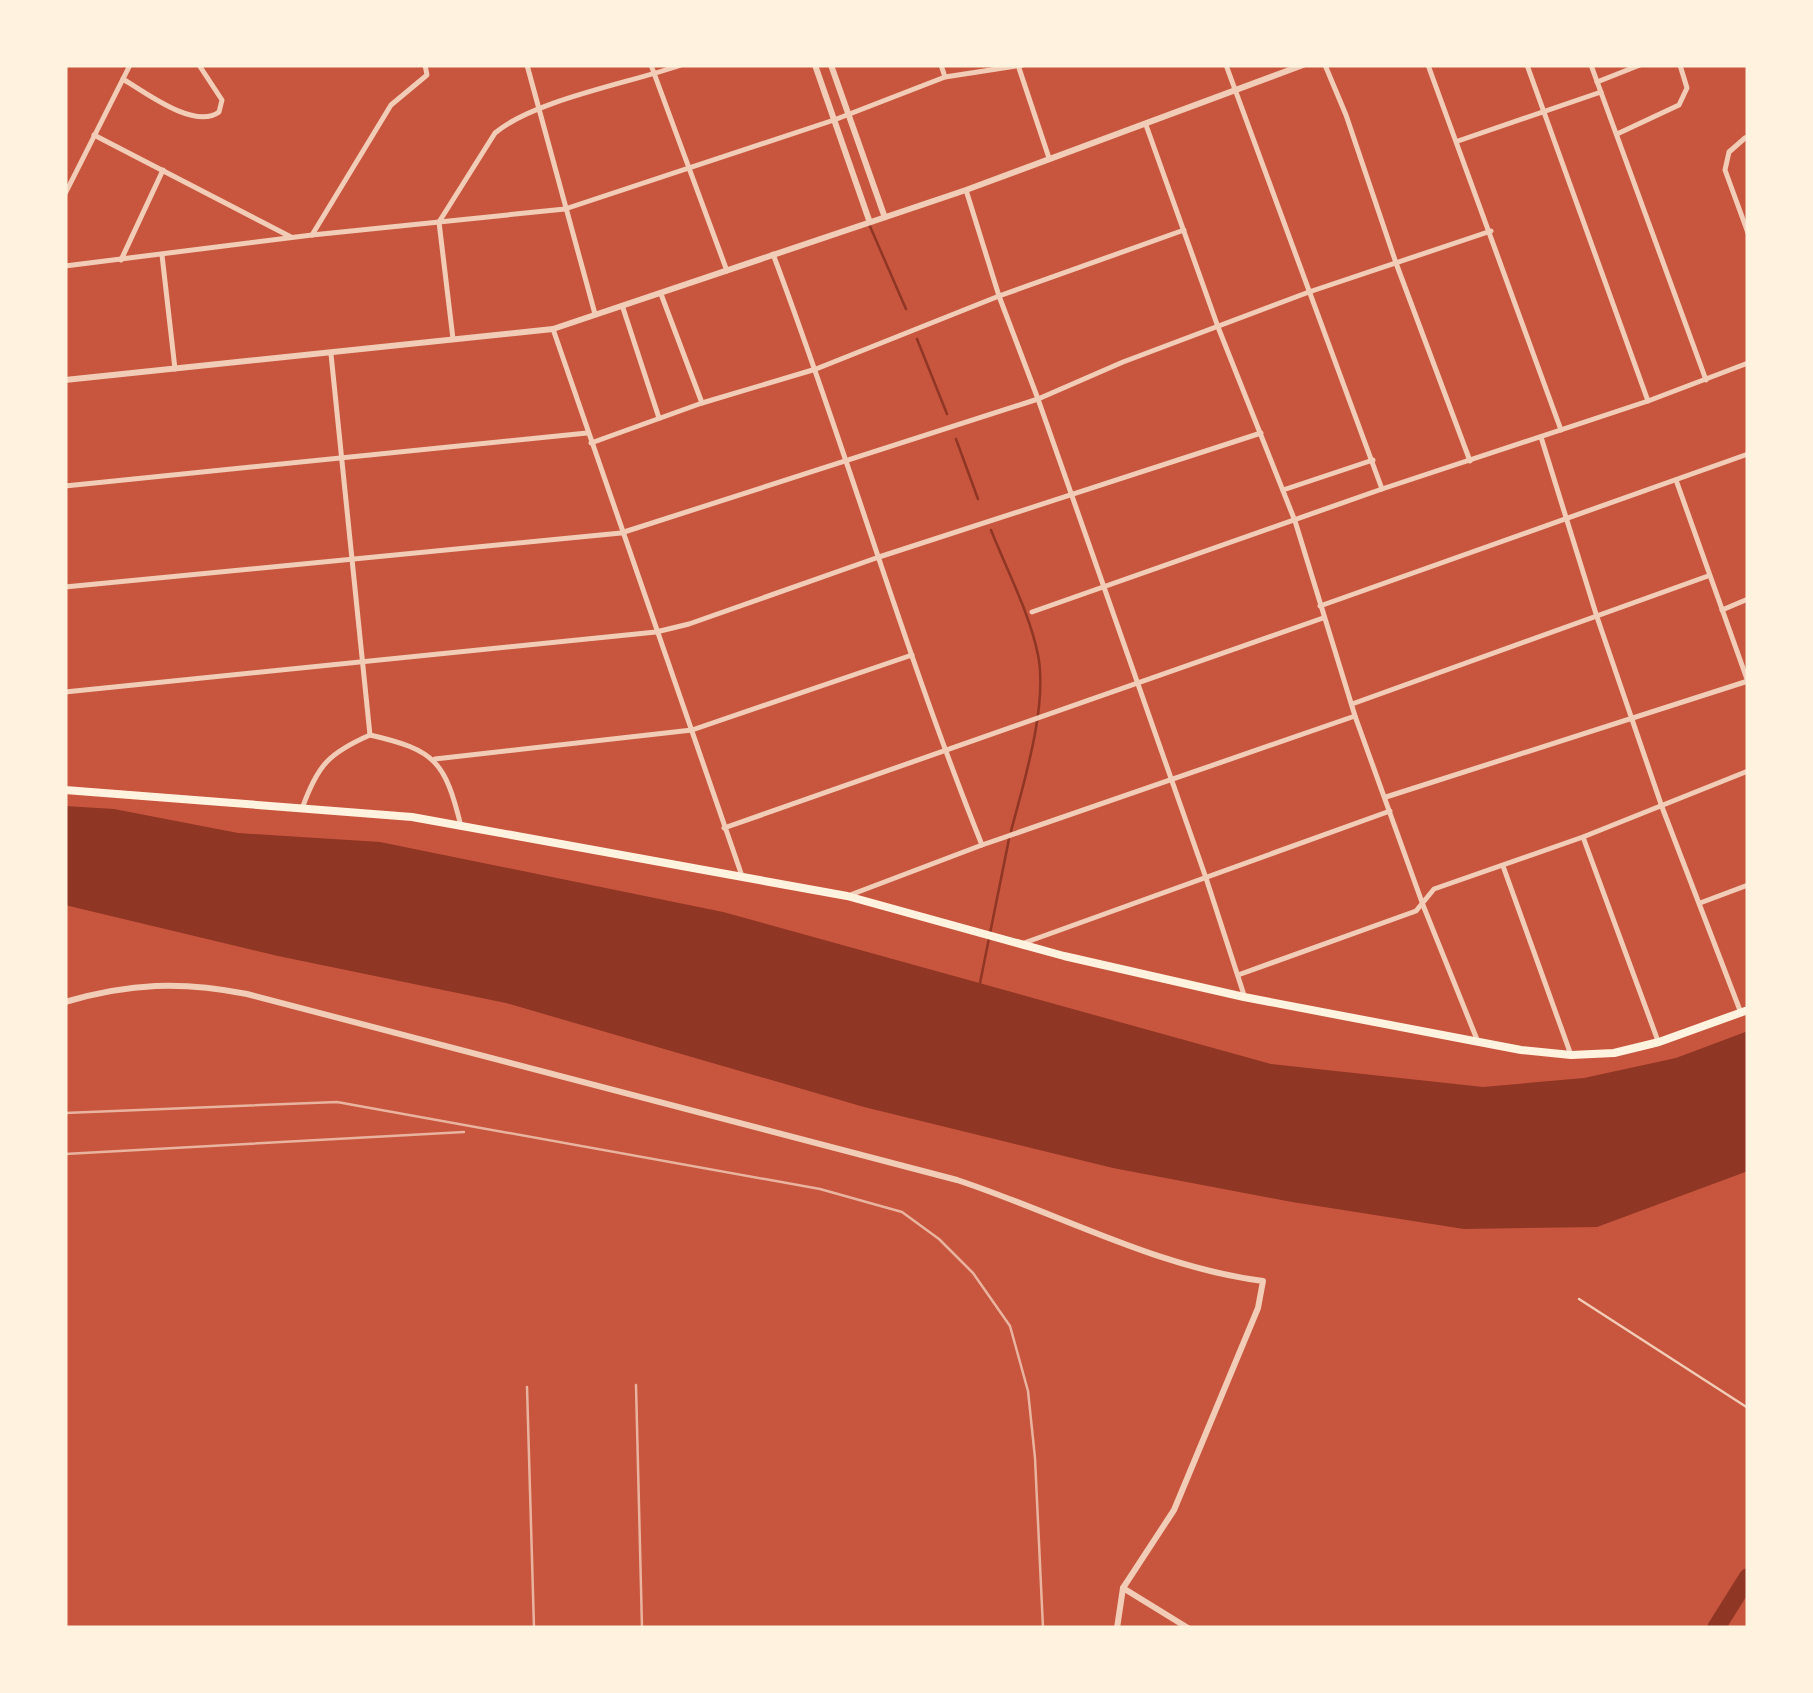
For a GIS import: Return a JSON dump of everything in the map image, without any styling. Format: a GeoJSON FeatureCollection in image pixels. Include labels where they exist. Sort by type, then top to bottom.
{"type":"FeatureCollection","features":[{"type":"Feature","properties":{"kind":"main road"},"geometry":{"type":"LineString","coordinates":[[65,790],[412,817],[847,896],[1021,944],[1244,997],[1478,1042],[1572,1055],[1614,1053],[1659,1042],[1744,1012]]}},
{"type":"Feature","properties":{"kind":"street"},"geometry":{"type":"LineString","coordinates":[[65,194],[130,65]]}},
{"type":"Feature","properties":{"kind":"street"},"geometry":{"type":"LineString","coordinates":[[122,79],[177,110],[211,118],[219,112],[222,100],[199,65]]}},
{"type":"Feature","properties":{"kind":"street"},"geometry":{"type":"LineString","coordinates":[[312,236],[391,105],[427,75],[425,65]]}},
{"type":"Feature","properties":{"kind":"street"},"geometry":{"type":"LineString","coordinates":[[527,65],[596,317]]}},
{"type":"Feature","properties":{"kind":"street"},"geometry":{"type":"LineString","coordinates":[[652,65],[727,271]]}},
{"type":"Feature","properties":{"kind":"street"},"geometry":{"type":"LineString","coordinates":[[453,339],[439,222],[495,133],[507,123],[540,109],[681,65]]}},
{"type":"Feature","properties":{"kind":"street"},"geometry":{"type":"LineString","coordinates":[[815,65],[869,220]]}},
{"type":"Feature","properties":{"kind":"street"},"geometry":{"type":"LineString","coordinates":[[832,65],[884,215]]}},
{"type":"Feature","properties":{"kind":"street"},"geometry":{"type":"LineString","coordinates":[[940,65],[945,77]]}},
{"type":"Feature","properties":{"kind":"street"},"geometry":{"type":"LineString","coordinates":[[65,266],[565,210],[849,115],[945,77],[1020,65],[1048,158]]}},
{"type":"Feature","properties":{"kind":"street"},"geometry":{"type":"LineString","coordinates":[[1226,65],[1382,490]]}},
{"type":"Feature","properties":{"kind":"street"},"geometry":{"type":"LineString","coordinates":[[65,380],[553,329],[966,190],[1304,65]]}},
{"type":"Feature","properties":{"kind":"street"},"geometry":{"type":"LineString","coordinates":[[1325,65],[1470,462]]}},
{"type":"Feature","properties":{"kind":"street"},"geometry":{"type":"LineString","coordinates":[[1428,65],[1561,430]]}},
{"type":"Feature","properties":{"kind":"street"},"geometry":{"type":"LineString","coordinates":[[1527,65],[1648,401]]}},
{"type":"Feature","properties":{"kind":"street"},"geometry":{"type":"LineString","coordinates":[[1591,65],[1706,380]]}},
{"type":"Feature","properties":{"kind":"street"},"geometry":{"type":"LineString","coordinates":[[1598,82],[1640,65]]}},
{"type":"Feature","properties":{"kind":"street"},"geometry":{"type":"LineString","coordinates":[[1616,134],[1679,106],[1687,88],[1680,65]]}},
{"type":"Feature","properties":{"kind":"street"},"geometry":{"type":"LineString","coordinates":[[1458,141],[1601,92]]}},
{"type":"Feature","properties":{"kind":"street"},"geometry":{"type":"LineString","coordinates":[[1146,124],[1218,327],[1295,521],[1355,716],[1478,1042]]}},
{"type":"Feature","properties":{"kind":"street"},"geometry":{"type":"LineString","coordinates":[[94,135],[294,238]]}},
{"type":"Feature","properties":{"kind":"street"},"geometry":{"type":"LineString","coordinates":[[1745,138],[1729,152],[1725,170],[1748,233]]}},
{"type":"Feature","properties":{"kind":"street"},"geometry":{"type":"LineString","coordinates":[[121,260],[163,170]]}},
{"type":"Feature","properties":{"kind":"street"},"geometry":{"type":"LineString","coordinates":[[966,190],[999,296],[1206,878],[1244,997]]}},
{"type":"Feature","properties":{"kind":"street"},"geometry":{"type":"LineString","coordinates":[[590,443],[816,369],[999,296],[1184,230]]}},
{"type":"Feature","properties":{"kind":"street"},"geometry":{"type":"LineString","coordinates":[[65,587],[621,533],[1038,399],[1123,362],[1309,292],[1490,231]]}},
{"type":"Feature","properties":{"kind":"street"},"geometry":{"type":"LineString","coordinates":[[773,254],[816,369],[944,752],[982,845]]}},
{"type":"Feature","properties":{"kind":"street"},"geometry":{"type":"LineString","coordinates":[[162,255],[175,370]]}},
{"type":"Feature","properties":{"kind":"street"},"geometry":{"type":"LineString","coordinates":[[660,294],[702,404]]}},
{"type":"Feature","properties":{"kind":"street"},"geometry":{"type":"LineString","coordinates":[[624,308],[659,418]]}},
{"type":"Feature","properties":{"kind":"street"},"geometry":{"type":"LineString","coordinates":[[553,329],[742,876]]}},
{"type":"Feature","properties":{"kind":"street"},"geometry":{"type":"LineString","coordinates":[[332,354],[370,735]]}},
{"type":"Feature","properties":{"kind":"street"},"geometry":{"type":"LineString","coordinates":[[1032,612],[1648,401],[1748,363]]}},
{"type":"Feature","properties":{"kind":"street"},"geometry":{"type":"LineString","coordinates":[[65,486],[587,433]]}},
{"type":"Feature","properties":{"kind":"street"},"geometry":{"type":"LineString","coordinates":[[65,692],[656,632],[1261,433]]}},
{"type":"Feature","properties":{"kind":"street"},"geometry":{"type":"LineString","coordinates":[[1541,437],[1662,807],[1744,1012]]}},
{"type":"Feature","properties":{"kind":"street"},"geometry":{"type":"LineString","coordinates":[[1320,606],[1748,454]]}},
{"type":"Feature","properties":{"kind":"street"},"geometry":{"type":"LineString","coordinates":[[1282,490],[1373,460]]}},
{"type":"Feature","properties":{"kind":"street"},"geometry":{"type":"LineString","coordinates":[[1386,797],[1633,715],[1748,682],[1676,480]]}},
{"type":"Feature","properties":{"kind":"street"},"geometry":{"type":"LineString","coordinates":[[1352,704],[1708,576]]}},
{"type":"Feature","properties":{"kind":"street"},"geometry":{"type":"LineString","coordinates":[[1722,610],[1748,600]]}},
{"type":"Feature","properties":{"kind":"street"},"geometry":{"type":"LineString","coordinates":[[724,828],[1323,618]]}},
{"type":"Feature","properties":{"kind":"street"},"geometry":{"type":"LineString","coordinates":[[303,806],[311,783],[328,758],[370,735],[435,759],[692,730],[912,655]]}},
{"type":"Feature","properties":{"kind":"street"},"geometry":{"type":"LineString","coordinates":[[847,896],[1355,716]]}},
{"type":"Feature","properties":{"kind":"street"},"geometry":{"type":"LineString","coordinates":[[435,759],[452,789],[461,826]]}},
{"type":"Feature","properties":{"kind":"street"},"geometry":{"type":"LineString","coordinates":[[1238,975],[1424,905],[1434,890],[1583,837],[1748,771]]}},
{"type":"Feature","properties":{"kind":"street"},"geometry":{"type":"LineString","coordinates":[[1021,944],[1390,811]]}},
{"type":"Feature","properties":{"kind":"street"},"geometry":{"type":"LineString","coordinates":[[1583,837],[1659,1042]]}},
{"type":"Feature","properties":{"kind":"street"},"geometry":{"type":"LineString","coordinates":[[1503,866],[1572,1055]]}},
{"type":"Feature","properties":{"kind":"street"},"geometry":{"type":"LineString","coordinates":[[1700,903],[1748,885]]}},
{"type":"Feature","properties":{"kind":"street"},"geometry":{"type":"LineString","coordinates":[[65,1002],[100,992],[157,984],[200,985],[247,994],[957,1180],[1022,1202],[1160,1260],[1264,1282],[1258,1308],[1174,1510],[1123,1588],[1117,1628]]}},
{"type":"Feature","properties":{"kind":"street"},"geometry":{"type":"LineString","coordinates":[[1123,1588],[1188,1628]]}},
{"type":"Feature","properties":{"kind":"lane"},"geometry":{"type":"LineString","coordinates":[[1579,1299],[1748,1408]]}},
{"type":"Feature","properties":{"kind":"shaded area"},"geometry":{"type":"Polygon","coordinates":[[[65,806],[114,809],[238,833],[380,842],[723,912],[1271,1064],[1483,1087],[1584,1078],[1676,1058],[1748,1031],[1748,1171],[1597,1227],[1464,1229],[1113,1168],[864,1107],[506,1003],[278,956],[65,905],[65,806]]]}},
{"type":"Feature","properties":{"kind":"waterway"},"geometry":{"type":"LineString","coordinates":[[869,224],[906,309]]}},
{"type":"Feature","properties":{"kind":"waterway"},"geometry":{"type":"LineString","coordinates":[[917,339],[947,414]]}},
{"type":"Feature","properties":{"kind":"waterway"},"geometry":{"type":"LineString","coordinates":[[956,439],[978,499]]}},
{"type":"Feature","properties":{"kind":"waterway"},"geometry":{"type":"LineString","coordinates":[[991,530],[1029,624],[1040,675],[1033,743],[1011,831]]}},
{"type":"Feature","properties":{"kind":"waterway"},"geometry":{"type":"LineString","coordinates":[[980,983],[1009,839]]}},
{"type":"Feature","properties":{"kind":"waterway"},"geometry":{"type":"LineString","coordinates":[[1716,1628],[1748,1577]]}},
{"type":"Feature","properties":{"kind":"railway"},"geometry":{"type":"LineString","coordinates":[[65,1113],[337,1102],[820,1189],[902,1212],[939,1239],[973,1273],[1010,1326],[1028,1391],[1043,1628]]}},
{"type":"Feature","properties":{"kind":"railway"},"geometry":{"type":"LineString","coordinates":[[65,1154],[464,1132]]}},
{"type":"Feature","properties":{"kind":"railway"},"geometry":{"type":"LineString","coordinates":[[636,1385],[642,1628]]}},
{"type":"Feature","properties":{"kind":"railway"},"geometry":{"type":"LineString","coordinates":[[527,1387],[534,1628]]}}]}
